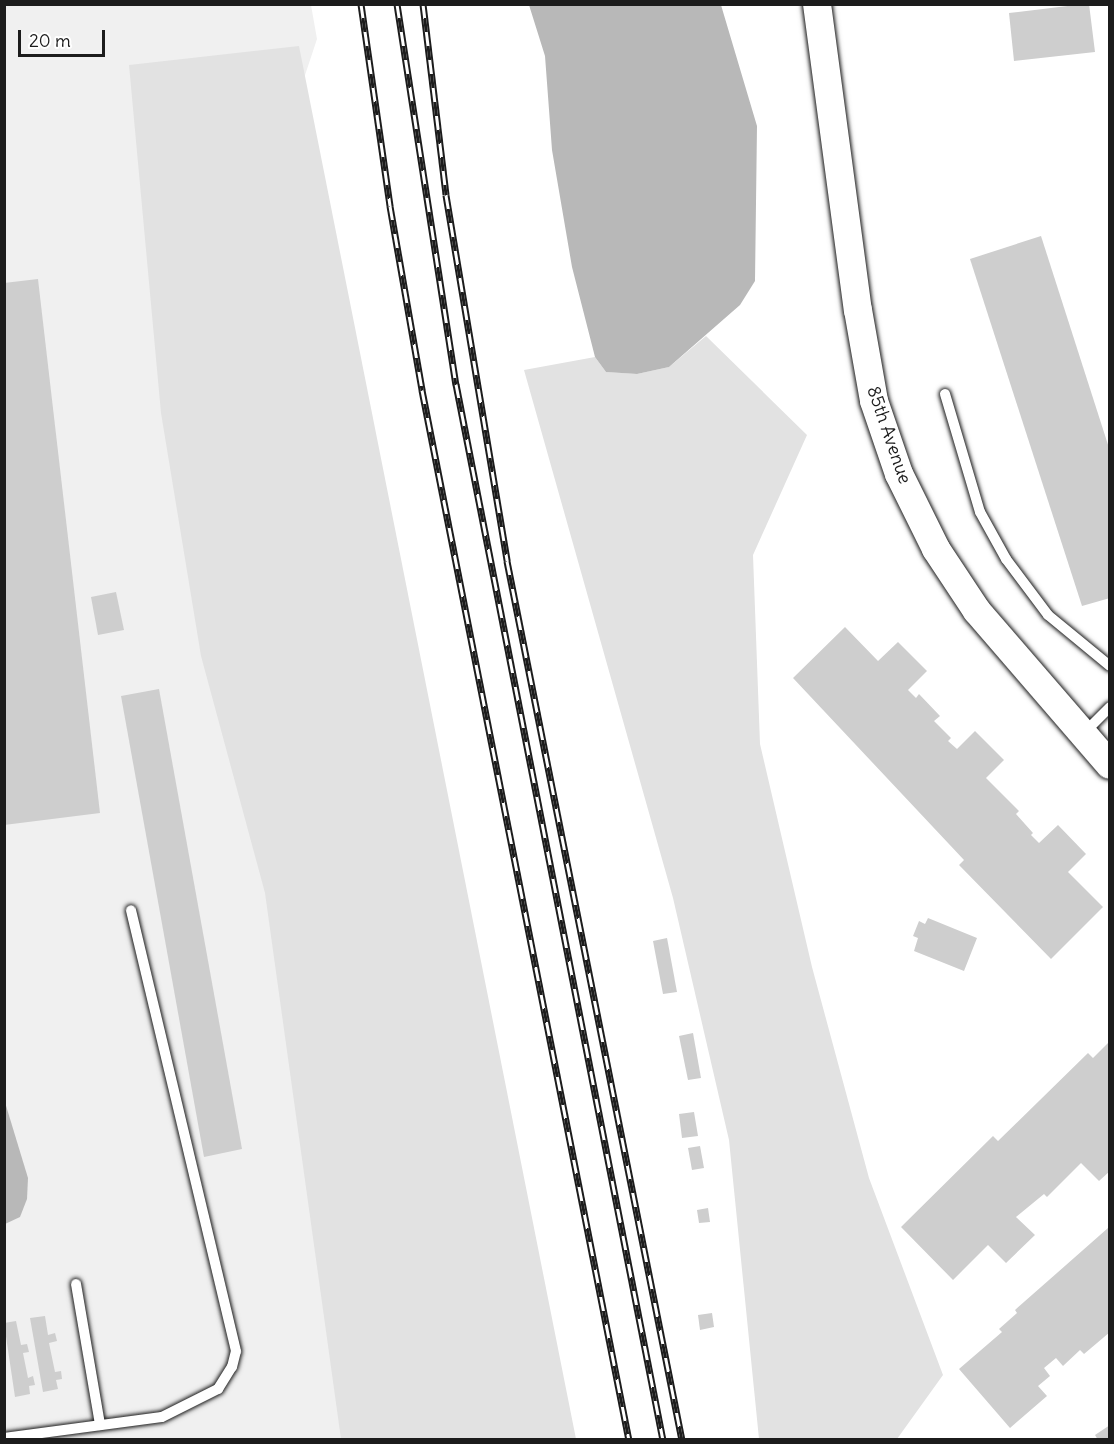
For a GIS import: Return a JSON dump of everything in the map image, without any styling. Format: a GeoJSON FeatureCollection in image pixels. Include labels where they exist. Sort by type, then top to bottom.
{"type":"FeatureCollection","features":[{"type":"Feature","properties":{"kind":"street","name":"85th Avenue"},"geometry":{"type":"LineString","coordinates":[[817,4],[860,322],[874,401],[899,474],[936,549],[977,611],[1110,765]]}},
{"type":"Feature","properties":{"kind":"lane"},"geometry":{"type":"LineString","coordinates":[[945,394],[980,512],[1006,559],[1048,615],[1110,666]]}},
{"type":"Feature","properties":{"kind":"lane"},"geometry":{"type":"LineString","coordinates":[[1082,734],[1110,707]]}},
{"type":"Feature","properties":{"kind":"lane"},"geometry":{"type":"LineString","coordinates":[[4,1438],[162,1417],[218,1389],[232,1366],[236,1351],[131,910]]}},
{"type":"Feature","properties":{"kind":"lane"},"geometry":{"type":"LineString","coordinates":[[76,1284],[100,1425]]}},
{"type":"Feature","properties":{"kind":"shaded area"},"geometry":{"type":"Polygon","coordinates":[[[5,5],[311,5],[317,39],[246,253],[443,1439],[5,1440],[5,5]]]}},
{"type":"Feature","properties":{"kind":"shaded area"},"geometry":{"type":"Polygon","coordinates":[[[529,5],[721,5],[757,126],[755,281],[740,305],[669,367],[637,374],[606,372],[595,357],[572,267],[552,150],[545,56],[529,5]]]}},
{"type":"Feature","properties":{"kind":"shaded area"},"geometry":{"type":"Polygon","coordinates":[[[299,46],[576,1439],[341,1439],[265,893],[201,656],[161,413],[129,65],[299,46]]]}},
{"type":"Feature","properties":{"kind":"shaded area"},"geometry":{"type":"Polygon","coordinates":[[[706,336],[807,435],[753,555],[760,744],[812,967],[869,1178],[943,1375],[897,1439],[759,1439],[729,1140],[673,898],[524,370],[595,357],[606,372],[637,374],[669,367],[706,336]]]}},
{"type":"Feature","properties":{"kind":"shaded area"},"geometry":{"type":"Polygon","coordinates":[[[4,1099],[28,1178],[27,1199],[20,1217],[5,1224],[4,1099]]]}},
{"type":"Feature","properties":{"kind":"building"},"geometry":{"type":"Polygon","coordinates":[[[1089,4],[1095,52],[1014,61],[1009,13],[1089,4]]]}},
{"type":"Feature","properties":{"kind":"building"},"geometry":{"type":"Polygon","coordinates":[[[1041,236],[1110,451],[1110,598],[1082,606],[970,259],[1041,236]]]}},
{"type":"Feature","properties":{"kind":"building"},"geometry":{"type":"Polygon","coordinates":[[[38,279],[100,813],[4,825],[4,283],[38,279]]]}},
{"type":"Feature","properties":{"kind":"building"},"geometry":{"type":"Polygon","coordinates":[[[116,592],[124,630],[98,635],[91,597],[116,592]]]}},
{"type":"Feature","properties":{"kind":"building"},"geometry":{"type":"Polygon","coordinates":[[[845,627],[878,661],[898,642],[927,671],[908,690],[916,698],[919,694],[940,716],[934,721],[951,738],[948,741],[957,749],[975,731],[1004,760],[986,778],[1019,811],[1016,814],[1033,833],[1031,835],[1039,843],[1058,825],[1086,854],[1068,872],[1103,907],[1051,959],[959,865],[964,860],[793,678],[845,627]]]}},
{"type":"Feature","properties":{"kind":"building"},"geometry":{"type":"Polygon","coordinates":[[[159,689],[242,1149],[204,1157],[121,696],[159,689]]]}},
{"type":"Feature","properties":{"kind":"building"},"geometry":{"type":"Polygon","coordinates":[[[928,918],[977,938],[964,971],[914,951],[918,938],[913,936],[919,921],[925,924],[928,918]]]}},
{"type":"Feature","properties":{"kind":"building"},"geometry":{"type":"Polygon","coordinates":[[[667,938],[677,992],[663,994],[653,941],[667,938]]]}},
{"type":"Feature","properties":{"kind":"building"},"geometry":{"type":"Polygon","coordinates":[[[693,1033],[701,1078],[688,1080],[679,1036],[693,1033]]]}},
{"type":"Feature","properties":{"kind":"building"},"geometry":{"type":"Polygon","coordinates":[[[1110,1041],[1110,1171],[1099,1181],[1081,1163],[1047,1197],[1044,1194],[1016,1217],[1035,1235],[1006,1263],[988,1245],[953,1280],[901,1227],[993,1136],[998,1141],[1088,1053],[1093,1058],[1110,1041]]]}},
{"type":"Feature","properties":{"kind":"building"},"geometry":{"type":"Polygon","coordinates":[[[694,1112],[698,1136],[682,1138],[679,1114],[694,1112]]]}},
{"type":"Feature","properties":{"kind":"building"},"geometry":{"type":"Polygon","coordinates":[[[700,1146],[704,1168],[692,1170],[688,1148],[700,1146]]]}},
{"type":"Feature","properties":{"kind":"building"},"geometry":{"type":"Polygon","coordinates":[[[708,1208],[710,1222],[699,1223],[697,1210],[708,1208]]]}},
{"type":"Feature","properties":{"kind":"building"},"geometry":{"type":"Polygon","coordinates":[[[1108,1228],[1110,1332],[1084,1354],[1080,1350],[1063,1366],[1056,1358],[1044,1368],[1050,1376],[1038,1386],[1047,1396],[1010,1428],[959,1369],[1002,1332],[999,1329],[1017,1313],[1015,1310],[1108,1228]]]}},
{"type":"Feature","properties":{"kind":"building"},"geometry":{"type":"Polygon","coordinates":[[[712,1313],[714,1327],[700,1330],[698,1315],[712,1313]]]}},
{"type":"Feature","properties":{"kind":"building"},"geometry":{"type":"Polygon","coordinates":[[[45,1316],[48,1335],[55,1333],[57,1341],[49,1343],[55,1372],[61,1371],[62,1379],[56,1380],[58,1389],[43,1392],[30,1318],[45,1316]]]}},
{"type":"Feature","properties":{"kind":"building"},"geometry":{"type":"Polygon","coordinates":[[[16,1321],[21,1345],[27,1344],[29,1352],[23,1353],[28,1378],[33,1376],[35,1385],[29,1386],[30,1394],[15,1397],[4,1323],[16,1321]]]}},
{"type":"Feature","properties":{"kind":"building"},"geometry":{"type":"Polygon","coordinates":[[[1110,1425],[1110,1440],[1098,1440],[1095,1435],[1110,1425]]]}},
{"type":"Feature","properties":{"kind":"railway"},"geometry":{"type":"LineString","coordinates":[[361,4],[390,206],[422,390],[629,1440]]}},
{"type":"Feature","properties":{"kind":"railway"},"geometry":{"type":"LineString","coordinates":[[397,4],[456,384],[663,1440]]}},
{"type":"Feature","properties":{"kind":"railway"},"geometry":{"type":"LineString","coordinates":[[423,4],[446,195],[507,561],[682,1440]]}}]}
